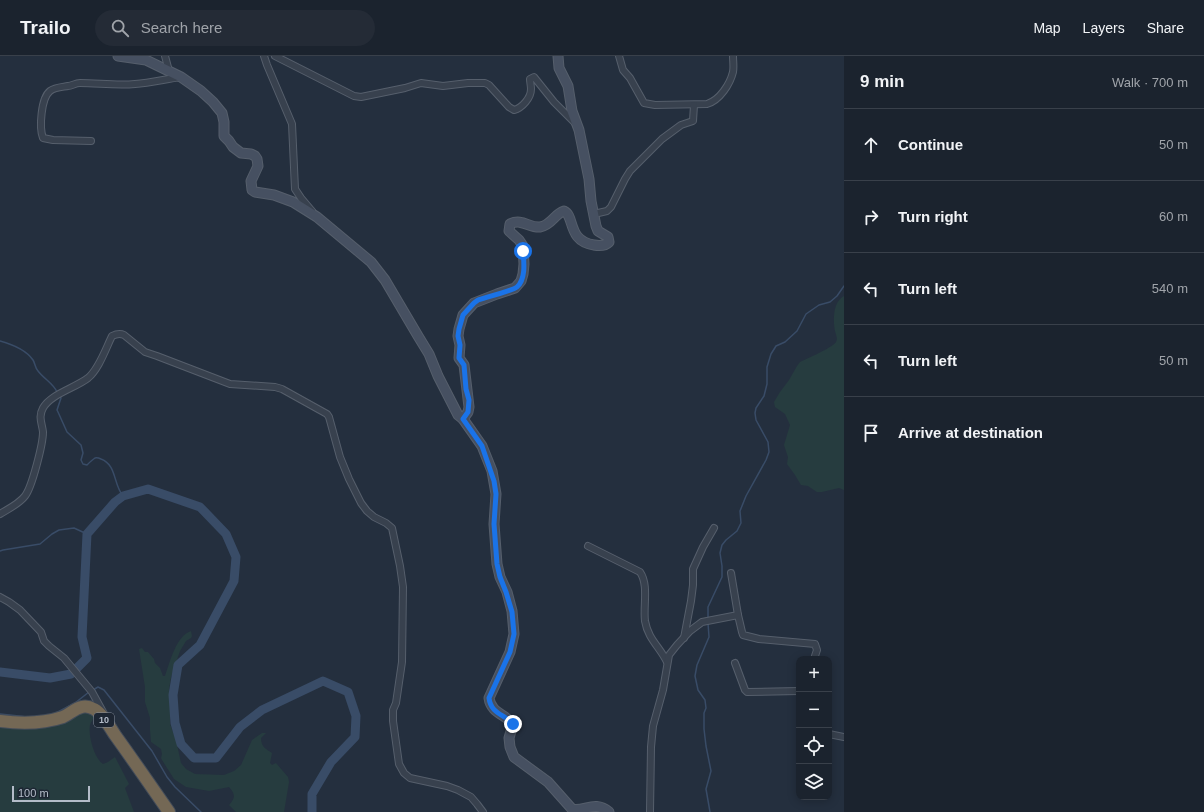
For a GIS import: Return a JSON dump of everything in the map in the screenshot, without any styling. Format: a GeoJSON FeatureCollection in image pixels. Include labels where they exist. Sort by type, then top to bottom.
{"type":"FeatureCollection","features":[{"type":"Feature","properties":{"kind":"highway","name":"10"},"geometry":{"type":"LineString","coordinates":[[0,721],[27,723],[42,722],[54,720],[83,706],[89,706],[95,709],[169,812]]}},
{"type":"Feature","properties":{"kind":"street"},"geometry":{"type":"LineString","coordinates":[[118,56],[146,60],[181,77],[201,92],[220,110],[224,122],[224,136],[233,147],[241,153],[251,154],[257,159],[258,166],[251,181],[252,190],[255,192],[284,198],[317,217],[371,262],[378,270],[429,354],[438,376],[458,415],[463,419],[482,446],[494,481],[496,500],[494,524],[497,564],[512,612],[514,634],[510,652],[489,698],[490,702],[493,708],[513,724],[509,738],[510,747],[514,757],[548,782],[576,812],[595,807],[602,807],[609,812]]}},
{"type":"Feature","properties":{"kind":"street"},"geometry":{"type":"LineString","coordinates":[[165,56],[170,71]]}},
{"type":"Feature","properties":{"kind":"street"},"geometry":{"type":"LineString","coordinates":[[264,56],[292,124],[295,189],[317,217]]}},
{"type":"Feature","properties":{"kind":"street"},"geometry":{"type":"LineString","coordinates":[[275,56],[354,96],[361,97],[405,88],[421,83],[443,86],[468,83],[485,83],[489,85],[509,107],[514,110],[525,103],[530,96],[530,79],[534,77],[554,102],[577,124]]}},
{"type":"Feature","properties":{"kind":"street"},"geometry":{"type":"LineString","coordinates":[[463,419],[468,412],[469,407],[464,365],[459,358],[460,345],[458,336],[461,319],[476,301],[515,288],[521,281],[524,264],[523,246],[509,231],[510,224],[521,222],[531,226],[548,225],[559,213],[564,211],[567,213],[572,229],[580,240],[597,246],[607,244],[609,242],[609,238],[596,228],[588,173],[577,124],[572,111],[568,86],[559,68],[558,56]]}},
{"type":"Feature","properties":{"kind":"street"},"geometry":{"type":"LineString","coordinates":[[618,56],[623,70],[630,78],[644,103],[655,106],[710,103],[719,96],[729,82],[733,71],[733,56]]}},
{"type":"Feature","properties":{"kind":"street"},"geometry":{"type":"LineString","coordinates":[[91,141],[53,140],[43,138],[41,129],[42,111],[50,91],[77,83],[99,85],[135,84],[181,77]]}},
{"type":"Feature","properties":{"kind":"street"},"geometry":{"type":"LineString","coordinates":[[594,214],[607,211],[611,207],[627,174],[662,138],[681,125],[693,121],[694,105]]}},
{"type":"Feature","properties":{"kind":"street"},"geometry":{"type":"LineString","coordinates":[[0,514],[22,499],[31,485],[42,440],[40,414],[44,405],[89,377],[96,368],[112,336],[120,334],[124,335],[144,352],[230,384],[282,389],[327,414],[340,457],[361,503],[374,517],[392,528],[400,566],[404,587],[402,655],[396,703],[393,710],[393,721],[399,764],[404,773],[410,778],[447,786],[471,797],[483,812]]}},
{"type":"Feature","properties":{"kind":"street"},"geometry":{"type":"LineString","coordinates":[[684,638],[691,601],[693,569],[714,528]]}},
{"type":"Feature","properties":{"kind":"street"},"geometry":{"type":"LineString","coordinates":[[588,546],[640,572],[643,576],[645,584],[645,621],[649,635],[664,655],[668,664]]}},
{"type":"Feature","properties":{"kind":"street"},"geometry":{"type":"LineString","coordinates":[[731,572],[743,635],[759,639],[815,644],[815,656]]}},
{"type":"Feature","properties":{"kind":"street"},"geometry":{"type":"LineString","coordinates":[[0,598],[9,602],[20,610],[41,632],[44,641],[64,658],[92,692],[104,713],[102,717]]}},
{"type":"Feature","properties":{"kind":"street"},"geometry":{"type":"LineString","coordinates":[[650,812],[651,747],[653,726],[663,690],[669,655],[690,631],[705,621],[738,615]]}},
{"type":"Feature","properties":{"kind":"street"},"geometry":{"type":"LineString","coordinates":[[735,663],[747,692],[796,692]]}},
{"type":"Feature","properties":{"kind":"street"},"geometry":{"type":"LineString","coordinates":[[832,735],[844,737]]}},
{"type":"Feature","properties":{"kind":"green space"},"geometry":{"type":"Polygon","coordinates":[[[844,296],[844,490],[839,488],[817,492],[808,486],[801,485],[787,464],[788,457],[784,445],[790,425],[785,414],[775,407],[774,402],[800,362],[825,350],[837,341],[834,321],[835,311],[838,302],[844,296]]]}},
{"type":"Feature","properties":{"kind":"green space"},"geometry":{"type":"Polygon","coordinates":[[[191,631],[191,638],[186,641],[180,651],[171,677],[169,689],[170,724],[176,740],[181,763],[186,769],[195,774],[224,775],[234,771],[241,765],[252,740],[262,733],[266,733],[261,738],[261,741],[264,747],[272,753],[270,763],[272,765],[276,763],[288,777],[289,782],[284,812],[236,812],[229,805],[234,796],[229,787],[209,791],[186,787],[174,779],[161,758],[161,749],[151,742],[150,718],[145,702],[145,687],[139,649],[142,648],[145,652],[148,652],[160,668],[163,676],[165,676],[174,650],[181,638],[191,631]]]}},
{"type":"Feature","properties":{"kind":"green space"},"geometry":{"type":"Polygon","coordinates":[[[81,710],[95,716],[90,724],[91,740],[94,752],[103,764],[115,757],[129,784],[125,788],[134,812],[0,812],[0,722],[81,710]]]}},
{"type":"Feature","properties":{"kind":"waterway"},"geometry":{"type":"LineString","coordinates":[[708,619],[708,607],[722,577],[720,553],[722,545],[737,531],[741,523],[740,511],[746,496],[769,452],[768,442],[756,420],[755,413],[756,408],[764,396],[767,384],[767,367],[771,354],[776,346],[785,342],[797,331],[806,314],[819,305],[830,302],[837,296],[844,286]]}},
{"type":"Feature","properties":{"kind":"waterway"},"geometry":{"type":"LineString","coordinates":[[0,341],[18,348],[30,356],[34,361],[37,370],[57,392]]}},
{"type":"Feature","properties":{"kind":"waterway"},"geometry":{"type":"LineString","coordinates":[[59,395],[61,398],[57,410],[67,432],[81,445],[83,453],[81,460],[83,464],[87,465],[95,458],[100,458],[106,462],[110,466],[123,496]]}},
{"type":"Feature","properties":{"kind":"waterway"},"geometry":{"type":"LineString","coordinates":[[0,672],[50,678],[71,674],[87,658],[82,637],[87,534],[115,502],[123,496],[148,489],[200,507],[226,534],[236,557],[234,581],[200,645],[178,665],[173,695],[175,723],[181,744],[194,758],[216,758],[240,727],[262,710],[323,681],[348,692],[356,716],[355,737],[331,762],[312,794],[312,812]]}},
{"type":"Feature","properties":{"kind":"waterway"},"geometry":{"type":"LineString","coordinates":[[0,551],[40,544],[59,530],[74,528],[87,534]]}},
{"type":"Feature","properties":{"kind":"waterway"},"geometry":{"type":"LineString","coordinates":[[708,623],[709,637],[697,665],[695,676],[698,690],[705,700],[706,708],[704,713],[704,729],[711,771],[706,789],[710,812]]}},
{"type":"Feature","properties":{"kind":"waterway"},"geometry":{"type":"LineString","coordinates":[[93,690],[98,687],[104,690],[152,751],[167,777],[175,787],[201,812]]}},
{"type":"Feature","properties":{"kind":"waterway"},"geometry":{"type":"LineString","coordinates":[[54,714],[75,703],[89,692]]}},
{"type":"Feature","properties":{"kind":"waterway"},"geometry":{"type":"LineString","coordinates":[[0,714],[28,717]]}},
{"type":"Feature","properties":{"kind":"route"},"geometry":{"type":"LineString","coordinates":[[513,724],[491,706],[489,698],[510,652],[514,634],[512,612],[497,564],[494,524],[496,494],[492,471],[482,446],[463,419],[468,412],[469,400],[466,389],[464,365],[459,358],[460,345],[458,336],[461,319],[474,303],[478,300],[516,288],[521,281],[523,274],[523,251]]}}]}
